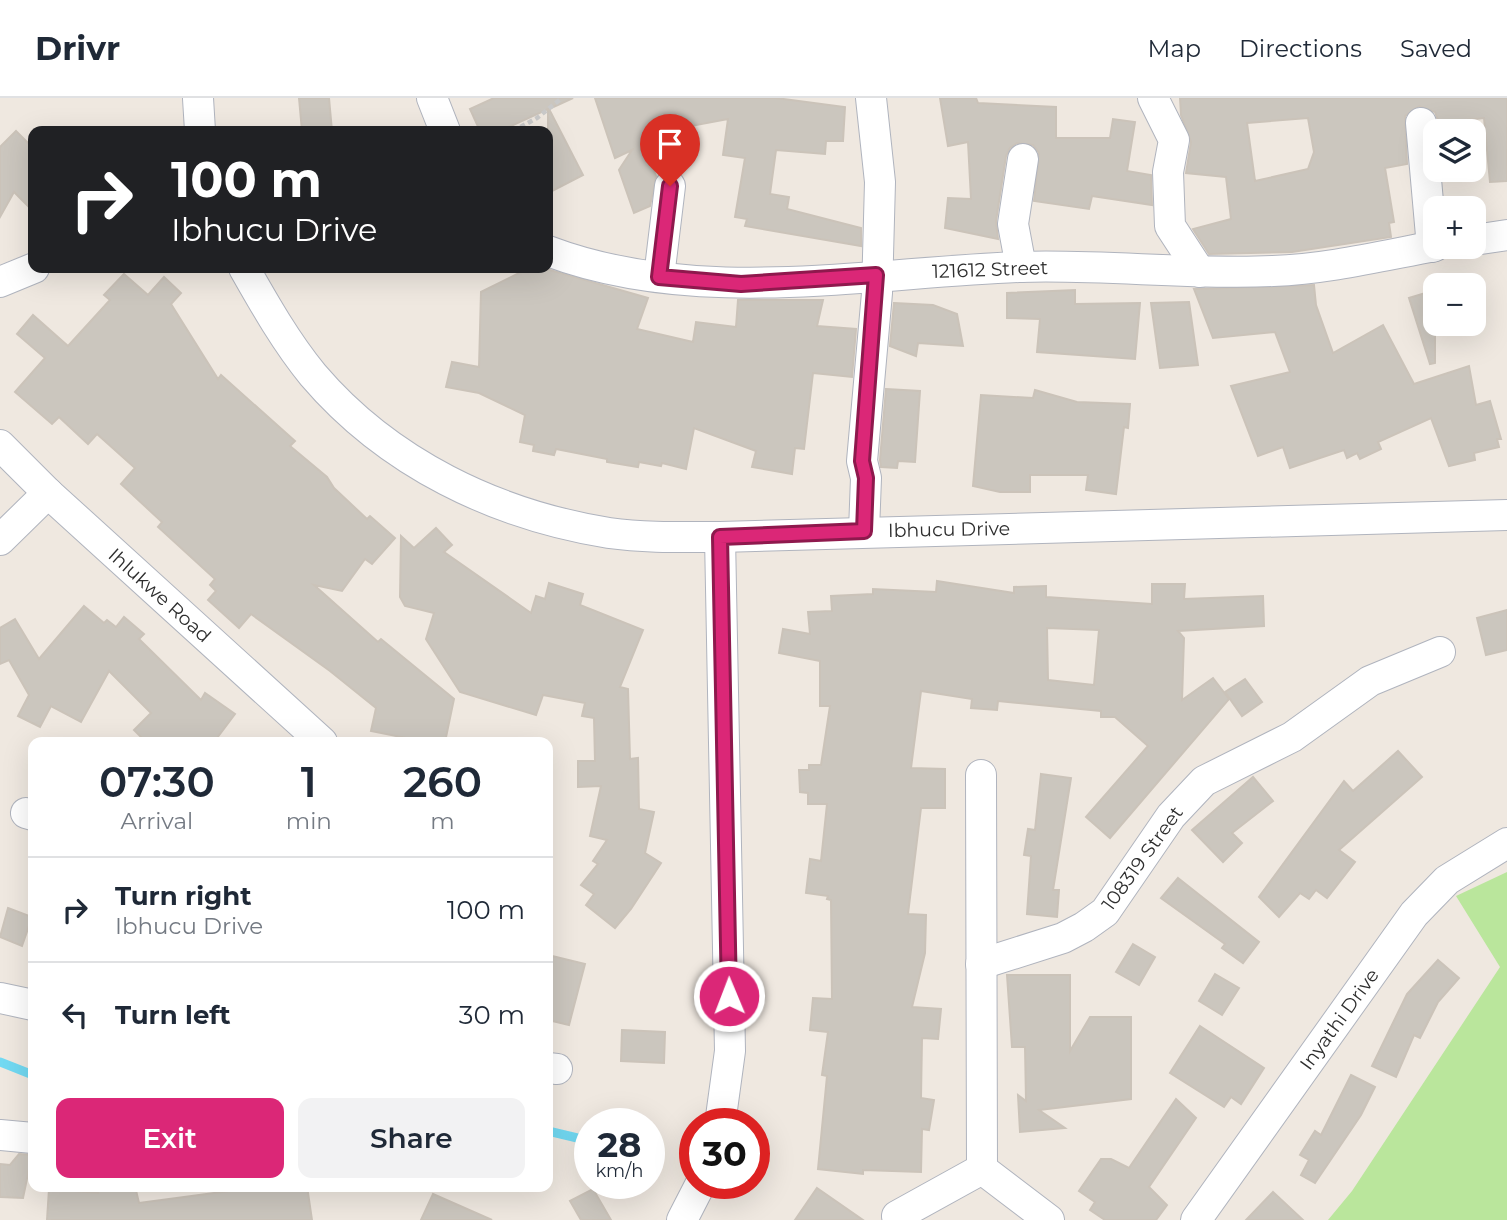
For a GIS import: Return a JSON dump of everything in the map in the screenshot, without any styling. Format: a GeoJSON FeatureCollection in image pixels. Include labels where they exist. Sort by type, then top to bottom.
{"type":"FeatureCollection","features":[{"type":"Feature","properties":{"kind":"street"},"geometry":{"type":"LineString","coordinates":[[198,98],[200,126]]}},
{"type":"Feature","properties":{"kind":"street"},"geometry":{"type":"LineString","coordinates":[[432,98],[443,126]]}},
{"type":"Feature","properties":{"kind":"street"},"geometry":{"type":"LineString","coordinates":[[864,531],[866,478],[862,461],[880,182],[871,98]]}},
{"type":"Feature","properties":{"kind":"street"},"geometry":{"type":"LineString","coordinates":[[1153,98],[1174,140],[1168,172],[1170,226],[1200,272]]}},
{"type":"Feature","properties":{"kind":"street"},"geometry":{"type":"LineString","coordinates":[[1421,123],[1428,196]]}},
{"type":"Feature","properties":{"kind":"street"},"geometry":{"type":"LineString","coordinates":[[1021,267],[1013,224],[1023,159]]}},
{"type":"Feature","properties":{"kind":"street"},"geometry":{"type":"LineString","coordinates":[[659,277],[670,186]]}},
{"type":"Feature","properties":{"kind":"street"},"geometry":{"type":"LineString","coordinates":[[1486,238],[1507,235]]}},
{"type":"Feature","properties":{"kind":"street","name":"121612 Street"},"geometry":{"type":"LineString","coordinates":[[553,253],[598,268],[659,277],[741,284],[1021,267],[1089,266],[1200,272],[1274,271],[1323,266],[1423,249]]}},
{"type":"Feature","properties":{"kind":"street"},"geometry":{"type":"LineString","coordinates":[[0,282],[28,270]]}},
{"type":"Feature","properties":{"kind":"street","name":"Ibhucu Drive"},"geometry":{"type":"LineString","coordinates":[[247,273],[284,336],[329,393],[371,431],[443,479],[506,507],[571,525],[647,536],[720,537],[1507,515]]}},
{"type":"Feature","properties":{"kind":"street","name":"Ihlukwe Road"},"geometry":{"type":"LineString","coordinates":[[0,445],[48,494],[316,737]]}},
{"type":"Feature","properties":{"kind":"street"},"geometry":{"type":"LineString","coordinates":[[0,540],[48,494]]}},
{"type":"Feature","properties":{"kind":"street"},"geometry":{"type":"LineString","coordinates":[[720,537],[730,1051],[722,1108]]}},
{"type":"Feature","properties":{"kind":"street","name":"108319 Street"},"geometry":{"type":"LineString","coordinates":[[981,964],[1063,938],[1084,927],[1105,912],[1171,816],[1204,781],[1292,737],[1370,681],[1440,652]]}},
{"type":"Feature","properties":{"kind":"street"},"geometry":{"type":"LineString","coordinates":[[981,775],[982,1169]]}},
{"type":"Feature","properties":{"kind":"street","name":"Inyathi Drive"},"geometry":{"type":"LineString","coordinates":[[1196,1220],[1414,914],[1447,880],[1507,843]]}},
{"type":"Feature","properties":{"kind":"street"},"geometry":{"type":"LineString","coordinates":[[0,998],[28,1004]]}},
{"type":"Feature","properties":{"kind":"street"},"geometry":{"type":"LineString","coordinates":[[0,1135],[28,1138]]}},
{"type":"Feature","properties":{"kind":"street"},"geometry":{"type":"LineString","coordinates":[[897,1216],[982,1169]]}},
{"type":"Feature","properties":{"kind":"street"},"geometry":{"type":"LineString","coordinates":[[982,1169],[1049,1220]]}},
{"type":"Feature","properties":{"kind":"street"},"geometry":{"type":"LineString","coordinates":[[682,1220],[693,1199]]}},
{"type":"Feature","properties":{"kind":"path"},"geometry":{"type":"LineString","coordinates":[[522,126],[562,98]]}},
{"type":"Feature","properties":{"kind":"green space"},"geometry":{"type":"Polygon","coordinates":[[[1507,872],[1507,1220],[1328,1220],[1352,1191],[1500,967],[1456,896],[1507,872]]]}},
{"type":"Feature","properties":{"kind":"building"},"geometry":{"type":"Polygon","coordinates":[[[299,98],[329,98],[332,126],[302,126],[299,98]]]}},
{"type":"Feature","properties":{"kind":"building"},"geometry":{"type":"Polygon","coordinates":[[[494,98],[573,98],[549,109],[583,175],[553,190],[553,126],[548,126],[548,109],[511,126],[478,126],[470,109],[494,98]]]}},
{"type":"Feature","properties":{"kind":"building"},"geometry":{"type":"Polygon","coordinates":[[[595,98],[776,98],[845,107],[843,141],[826,141],[825,154],[776,150],[770,194],[789,197],[787,209],[861,228],[861,246],[745,226],[747,219],[735,217],[745,158],[723,155],[728,119],[664,131],[666,154],[648,156],[656,176],[650,206],[634,213],[619,170],[632,150],[615,158],[595,98]]]}},
{"type":"Feature","properties":{"kind":"building"},"geometry":{"type":"Polygon","coordinates":[[[940,98],[976,98],[978,103],[1056,107],[1056,138],[1110,138],[1113,119],[1135,122],[1127,171],[1151,175],[1152,205],[1092,196],[1089,209],[1034,201],[1039,153],[1033,145],[1017,143],[1010,148],[1006,156],[996,221],[998,239],[945,228],[948,198],[971,199],[968,142],[948,146],[940,98]]]}},
{"type":"Feature","properties":{"kind":"building"},"geometry":{"type":"Polygon","coordinates":[[[1180,98],[1507,98],[1507,181],[1490,182],[1486,119],[1438,119],[1435,112],[1419,106],[1405,116],[1407,164],[1385,168],[1394,222],[1389,223],[1391,237],[1292,252],[1209,254],[1193,229],[1231,219],[1226,177],[1186,173],[1191,142],[1181,115],[1180,98]],[[1308,118],[1247,123],[1255,181],[1308,169],[1314,152],[1308,118]]]}},
{"type":"Feature","properties":{"kind":"building"},"geometry":{"type":"Polygon","coordinates":[[[16,131],[28,143],[28,206],[14,192],[0,217],[0,147],[16,131]]]}},
{"type":"Feature","properties":{"kind":"building"},"geometry":{"type":"Polygon","coordinates":[[[553,271],[648,298],[637,329],[693,342],[696,322],[736,327],[738,300],[823,300],[817,326],[856,329],[852,377],[813,373],[804,449],[795,448],[792,474],[752,467],[756,451],[694,428],[686,469],[662,463],[661,466],[639,462],[638,467],[556,449],[554,455],[533,451],[534,445],[520,442],[525,415],[479,393],[446,387],[452,362],[479,367],[481,292],[519,273],[553,273],[553,271]]]}},
{"type":"Feature","properties":{"kind":"building"},"geometry":{"type":"Polygon","coordinates":[[[124,274],[148,295],[164,277],[181,293],[171,304],[218,379],[221,375],[295,441],[290,446],[327,477],[334,488],[367,519],[370,516],[395,538],[372,564],[365,559],[342,591],[314,585],[378,642],[381,639],[454,699],[446,737],[401,737],[371,731],[376,708],[330,671],[251,614],[239,628],[208,600],[216,591],[210,585],[215,579],[158,527],[162,522],[121,484],[135,468],[97,434],[88,444],[59,417],[52,424],[15,392],[45,358],[17,334],[33,315],[68,346],[110,300],[104,295],[124,274]]]}},
{"type":"Feature","properties":{"kind":"building"},"geometry":{"type":"Polygon","coordinates":[[[1314,285],[1316,305],[1333,353],[1383,325],[1414,384],[1469,366],[1476,405],[1490,401],[1501,439],[1497,439],[1499,447],[1474,453],[1475,460],[1449,466],[1431,418],[1378,442],[1381,449],[1360,459],[1357,453],[1347,458],[1344,450],[1290,468],[1283,447],[1258,456],[1231,386],[1290,372],[1275,332],[1213,338],[1194,289],[1314,285]]]}},
{"type":"Feature","properties":{"kind":"building"},"geometry":{"type":"Polygon","coordinates":[[[1075,290],[1075,304],[1140,303],[1135,359],[1037,352],[1040,319],[1007,318],[1007,293],[1075,290]]]}},
{"type":"Feature","properties":{"kind":"building"},"geometry":{"type":"Polygon","coordinates":[[[1423,294],[1423,336],[1435,336],[1435,363],[1430,364],[1409,298],[1423,294]]]}},
{"type":"Feature","properties":{"kind":"building"},"geometry":{"type":"Polygon","coordinates":[[[1189,302],[1198,365],[1160,368],[1151,303],[1189,302]]]}},
{"type":"Feature","properties":{"kind":"building"},"geometry":{"type":"Polygon","coordinates":[[[894,303],[933,305],[957,314],[963,346],[918,343],[916,356],[890,346],[894,303]]]}},
{"type":"Feature","properties":{"kind":"building"},"geometry":{"type":"Polygon","coordinates":[[[886,389],[920,391],[915,462],[898,461],[897,468],[881,467],[880,460],[886,389]]]}},
{"type":"Feature","properties":{"kind":"building"},"geometry":{"type":"Polygon","coordinates":[[[1035,390],[1077,402],[1130,404],[1128,428],[1124,427],[1116,494],[1086,490],[1088,475],[1030,475],[1030,492],[1000,492],[973,486],[981,395],[1033,398],[1035,390]]]}},
{"type":"Feature","properties":{"kind":"building"},"geometry":{"type":"Polygon","coordinates":[[[436,528],[452,545],[444,552],[531,613],[536,596],[545,599],[549,583],[583,594],[580,605],[643,630],[620,687],[628,689],[630,759],[638,758],[639,809],[654,812],[645,853],[661,863],[615,928],[586,905],[594,894],[581,885],[598,864],[593,861],[607,840],[590,836],[601,786],[578,787],[578,761],[595,761],[594,718],[582,716],[585,703],[543,695],[536,715],[460,692],[426,639],[434,613],[405,606],[400,597],[401,536],[414,548],[436,528]]]}},
{"type":"Feature","properties":{"kind":"building"},"geometry":{"type":"Polygon","coordinates":[[[937,581],[1014,593],[1014,587],[1046,586],[1046,597],[1152,604],[1152,584],[1185,584],[1184,599],[1263,596],[1264,626],[1178,631],[1184,638],[1182,700],[1213,678],[1229,699],[1110,838],[1086,817],[1148,746],[1115,717],[1101,717],[1101,711],[998,701],[997,710],[971,708],[972,699],[921,691],[911,768],[945,769],[945,808],[921,808],[908,914],[926,915],[925,953],[912,1007],[941,1009],[938,1039],[922,1038],[921,1098],[934,1100],[929,1130],[922,1129],[921,1172],[863,1170],[863,1174],[818,1169],[827,1076],[822,1075],[828,1032],[810,1030],[813,998],[832,999],[831,900],[827,899],[828,896],[806,893],[810,859],[821,861],[827,804],[808,804],[808,793],[800,792],[799,770],[809,770],[809,765],[821,765],[830,706],[820,706],[820,661],[779,653],[783,629],[810,634],[808,612],[832,611],[831,596],[873,594],[873,589],[936,592],[937,581]],[[1047,628],[1048,680],[1094,685],[1099,630],[1047,628]]]}},
{"type":"Feature","properties":{"kind":"building"},"geometry":{"type":"Polygon","coordinates":[[[84,606],[104,623],[107,620],[116,627],[124,617],[144,634],[139,639],[201,700],[205,693],[235,714],[218,737],[141,737],[134,730],[151,713],[109,671],[81,722],[51,706],[40,727],[18,716],[29,695],[9,660],[0,664],[0,628],[15,619],[39,659],[84,606]]]}},
{"type":"Feature","properties":{"kind":"building"},"geometry":{"type":"Polygon","coordinates":[[[1507,610],[1507,650],[1486,655],[1477,618],[1507,610]]]}},
{"type":"Feature","properties":{"kind":"building"},"geometry":{"type":"Polygon","coordinates":[[[1245,679],[1262,702],[1242,716],[1225,692],[1245,679]]]}},
{"type":"Feature","properties":{"kind":"building"},"geometry":{"type":"Polygon","coordinates":[[[1398,751],[1422,777],[1339,850],[1355,862],[1327,898],[1316,890],[1309,899],[1300,893],[1279,917],[1259,897],[1344,781],[1353,791],[1398,751]]]}},
{"type":"Feature","properties":{"kind":"building"},"geometry":{"type":"Polygon","coordinates":[[[1041,774],[1071,778],[1053,890],[1059,890],[1057,917],[1027,914],[1031,856],[1024,855],[1028,829],[1035,830],[1041,774]]]}},
{"type":"Feature","properties":{"kind":"building"},"geometry":{"type":"Polygon","coordinates":[[[1253,777],[1273,801],[1232,833],[1242,843],[1223,862],[1192,830],[1253,777]]]}},
{"type":"Feature","properties":{"kind":"building"},"geometry":{"type":"Polygon","coordinates":[[[1178,878],[1259,942],[1243,963],[1222,948],[1225,944],[1161,898],[1178,878]]]}},
{"type":"Feature","properties":{"kind":"building"},"geometry":{"type":"Polygon","coordinates":[[[8,908],[28,916],[28,929],[22,946],[0,937],[8,908]]]}},
{"type":"Feature","properties":{"kind":"building"},"geometry":{"type":"Polygon","coordinates":[[[1133,944],[1155,957],[1139,985],[1116,972],[1133,944]]]}},
{"type":"Feature","properties":{"kind":"building"},"geometry":{"type":"Polygon","coordinates":[[[553,956],[585,964],[569,1025],[553,1021],[553,956]]]}},
{"type":"Feature","properties":{"kind":"building"},"geometry":{"type":"Polygon","coordinates":[[[1438,960],[1459,978],[1438,1002],[1420,1038],[1414,1035],[1396,1077],[1372,1066],[1407,994],[1438,960]]]}},
{"type":"Feature","properties":{"kind":"building"},"geometry":{"type":"Polygon","coordinates":[[[1215,974],[1239,988],[1222,1015],[1199,1001],[1215,974]]]}},
{"type":"Feature","properties":{"kind":"building"},"geometry":{"type":"Polygon","coordinates":[[[1007,975],[1070,975],[1070,1051],[1090,1017],[1131,1017],[1131,1099],[1039,1110],[1065,1128],[1020,1132],[1018,1095],[1026,1101],[1025,1047],[1012,1047],[1007,975]]]}},
{"type":"Feature","properties":{"kind":"building"},"geometry":{"type":"Polygon","coordinates":[[[1200,1026],[1264,1068],[1241,1104],[1231,1097],[1224,1107],[1170,1073],[1200,1026]]]}},
{"type":"Feature","properties":{"kind":"building"},"geometry":{"type":"Polygon","coordinates":[[[622,1030],[665,1032],[664,1063],[621,1061],[622,1030]]]}},
{"type":"Feature","properties":{"kind":"building"},"geometry":{"type":"Polygon","coordinates":[[[1351,1075],[1375,1087],[1361,1115],[1315,1183],[1301,1175],[1309,1160],[1300,1155],[1315,1131],[1321,1135],[1351,1075]]]}},
{"type":"Feature","properties":{"kind":"building"},"geometry":{"type":"Polygon","coordinates":[[[1176,1099],[1196,1118],[1149,1187],[1167,1205],[1156,1220],[1105,1220],[1090,1210],[1095,1202],[1079,1191],[1101,1159],[1111,1159],[1129,1168],[1176,1099]]]}},
{"type":"Feature","properties":{"kind":"building"},"geometry":{"type":"Polygon","coordinates":[[[19,1154],[28,1155],[28,1174],[23,1198],[0,1197],[0,1164],[10,1165],[19,1154]]]}},
{"type":"Feature","properties":{"kind":"building"},"geometry":{"type":"Polygon","coordinates":[[[817,1188],[863,1220],[795,1220],[817,1188]]]}},
{"type":"Feature","properties":{"kind":"building"},"geometry":{"type":"Polygon","coordinates":[[[49,1192],[136,1192],[139,1203],[222,1192],[308,1192],[312,1220],[47,1220],[49,1192]]]}},
{"type":"Feature","properties":{"kind":"building"},"geometry":{"type":"Polygon","coordinates":[[[1273,1192],[1303,1220],[1246,1220],[1273,1192]]]}},
{"type":"Feature","properties":{"kind":"building"},"geometry":{"type":"Polygon","coordinates":[[[433,1194],[492,1220],[421,1220],[433,1194]]]}},
{"type":"Feature","properties":{"kind":"building"},"geometry":{"type":"Polygon","coordinates":[[[599,1199],[611,1220],[581,1220],[570,1201],[599,1199]]]}},
{"type":"Feature","properties":{"kind":"waterway"},"geometry":{"type":"LineString","coordinates":[[0,1062],[28,1073]]}},
{"type":"Feature","properties":{"kind":"waterway"},"geometry":{"type":"LineString","coordinates":[[553,1132],[574,1137]]}},
{"type":"Feature","properties":{"kind":"route"},"geometry":{"type":"LineString","coordinates":[[670,186],[659,277],[741,284],[876,275],[877,293],[862,461],[866,478],[864,531],[720,537],[729,996]]}}]}
